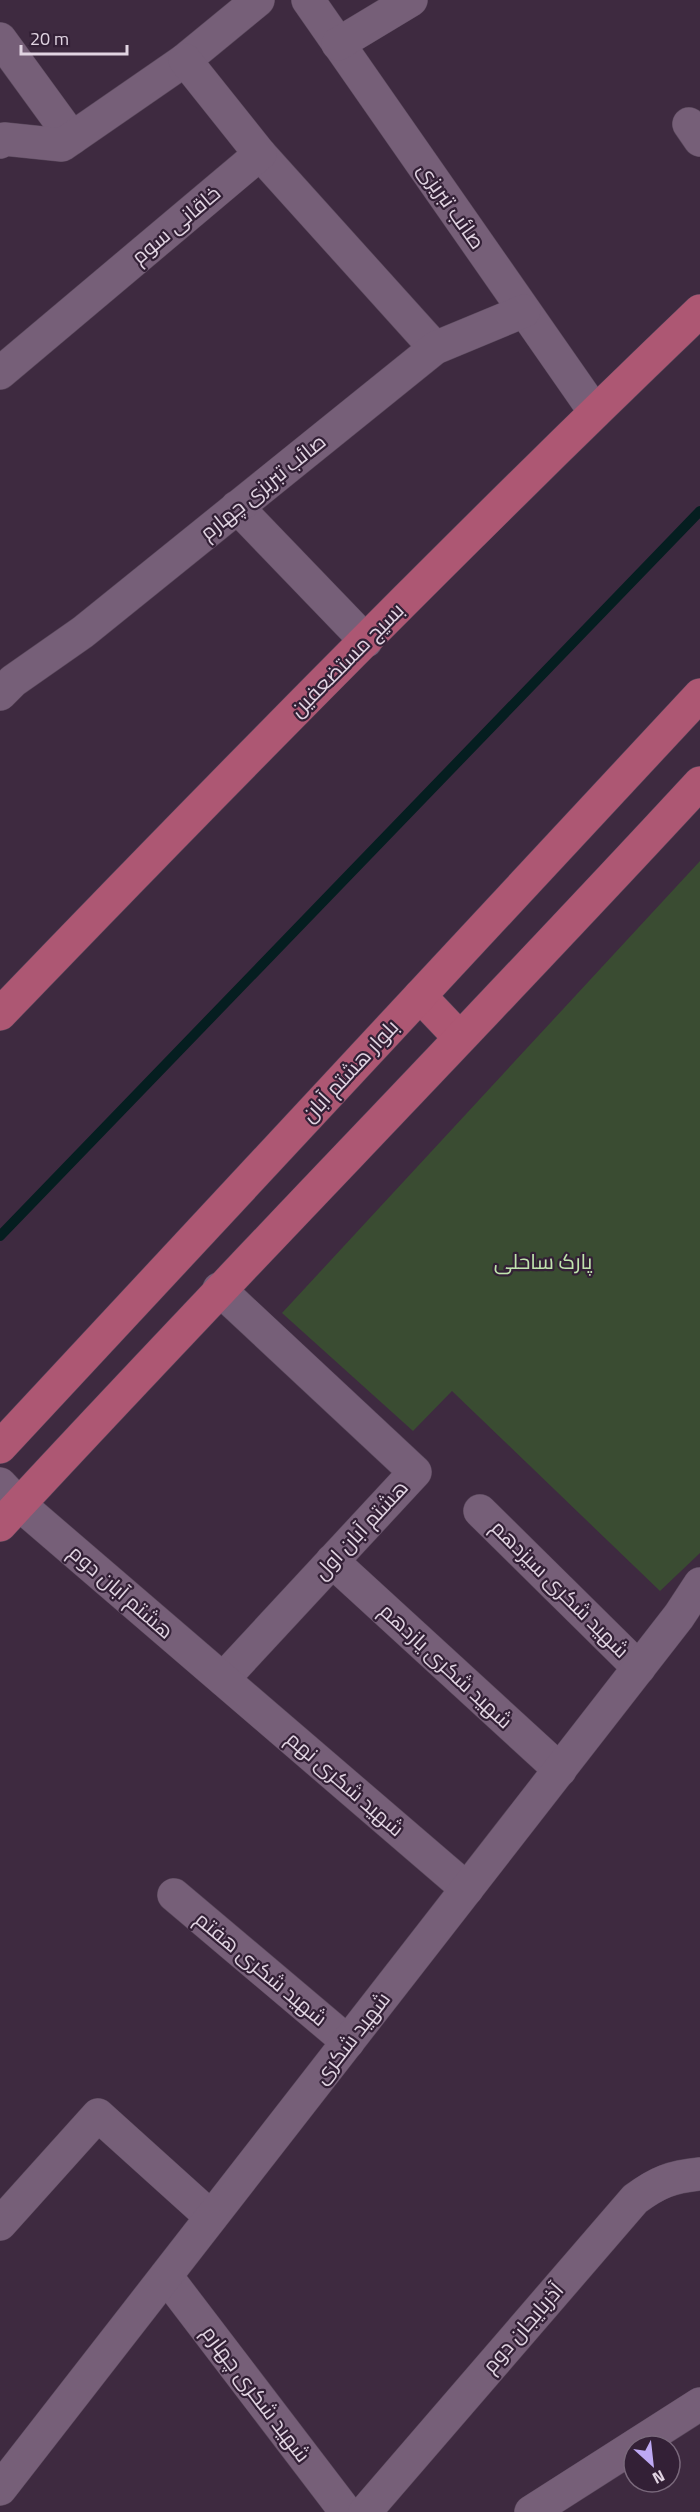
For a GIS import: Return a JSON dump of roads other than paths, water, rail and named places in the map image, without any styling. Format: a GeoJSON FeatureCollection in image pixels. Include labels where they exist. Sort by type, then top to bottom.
{"type":"FeatureCollection","features":[{"type":"Feature","properties":{"kind":"main road","name":"بسیج مستضعفین"},"geometry":{"type":"LineString","coordinates":[[0,1014],[200,807],[366,640],[700,311]]}},
{"type":"Feature","properties":{"kind":"main road","name":"بلوار هشتم آبان"},"geometry":{"type":"LineString","coordinates":[[0,1447],[700,694]]}},
{"type":"Feature","properties":{"kind":"main road"},"geometry":{"type":"LineString","coordinates":[[6,1504],[219,1289],[700,783]]}},
{"type":"Feature","properties":{"kind":"main road"},"geometry":{"type":"LineString","coordinates":[[420,996],[459,1037]]}},
{"type":"Feature","properties":{"kind":"street"},"geometry":{"type":"LineString","coordinates":[[0,142],[4,139],[62,145],[185,60],[258,0]]}},
{"type":"Feature","properties":{"kind":"street","name":"صائب تبریزی"},"geometry":{"type":"LineString","coordinates":[[308,0],[595,412]]}},
{"type":"Feature","properties":{"kind":"street"},"geometry":{"type":"LineString","coordinates":[[338,45],[411,0]]}},
{"type":"Feature","properties":{"kind":"street"},"geometry":{"type":"LineString","coordinates":[[0,39],[72,138]]}},
{"type":"Feature","properties":{"kind":"street"},"geometry":{"type":"LineString","coordinates":[[185,60],[260,154],[435,348]]}},
{"type":"Feature","properties":{"kind":"street","name":"خاقانی سوم"},"geometry":{"type":"LineString","coordinates":[[0,373],[260,154]]}},
{"type":"Feature","properties":{"kind":"street","name":"صائب تبریزی چهارم"},"geometry":{"type":"LineString","coordinates":[[6,688],[83,632],[435,348],[524,311]]}},
{"type":"Feature","properties":{"kind":"street"},"geometry":{"type":"LineString","coordinates":[[237,507],[366,640]]}},
{"type":"Feature","properties":{"kind":"street","name":"هشتم آبان اول"},"geometry":{"type":"LineString","coordinates":[[219,1289],[415,1472],[223,1679]]}},
{"type":"Feature","properties":{"kind":"street","name":"هشتم آبان دوم"},"geometry":{"type":"LineString","coordinates":[[6,1504],[223,1679]]}},
{"type":"Feature","properties":{"kind":"street","name":"شهید شکری سیزدهم"},"geometry":{"type":"LineString","coordinates":[[480,1511],[639,1668]]}},
{"type":"Feature","properties":{"kind":"street","name":"شهید شکری یازدهم"},"geometry":{"type":"LineString","coordinates":[[332,1562],[560,1770]]}},
{"type":"Feature","properties":{"kind":"street","name":"شهید شکری"},"geometry":{"type":"LineString","coordinates":[[0,2489],[639,1668],[679,1616],[700,1584]]}},
{"type":"Feature","properties":{"kind":"street","name":"شهید شکری نهم"},"geometry":{"type":"LineString","coordinates":[[223,1679],[467,1889]]}},
{"type":"Feature","properties":{"kind":"street","name":"شهید شکری هفتم"},"geometry":{"type":"LineString","coordinates":[[174,1895],[348,2042]]}},
{"type":"Feature","properties":{"kind":"street"},"geometry":{"type":"LineString","coordinates":[[0,2224],[98,2115],[211,2217]]}},
{"type":"Feature","properties":{"kind":"street","name":"آذربایجان دوم"},"geometry":{"type":"LineString","coordinates":[[365,2512],[635,2199],[655,2185],[673,2177],[700,2174]]}},
{"type":"Feature","properties":{"kind":"street","name":"شهید شکری چهارم"},"geometry":{"type":"LineString","coordinates":[[166,2276],[346,2512]]}},
{"type":"Feature","properties":{"kind":"street"},"geometry":{"type":"LineString","coordinates":[[531,2512],[700,2404]]}},
{"type":"Feature","properties":{"kind":"waterway"},"geometry":{"type":"LineString","coordinates":[[0,1236],[700,511]]}},
{"type":"Feature","properties":{"kind":"park label","name":"پارک ساحلی"},"geometry":{"type":"Point","coordinates":[543,1262]}}]}
